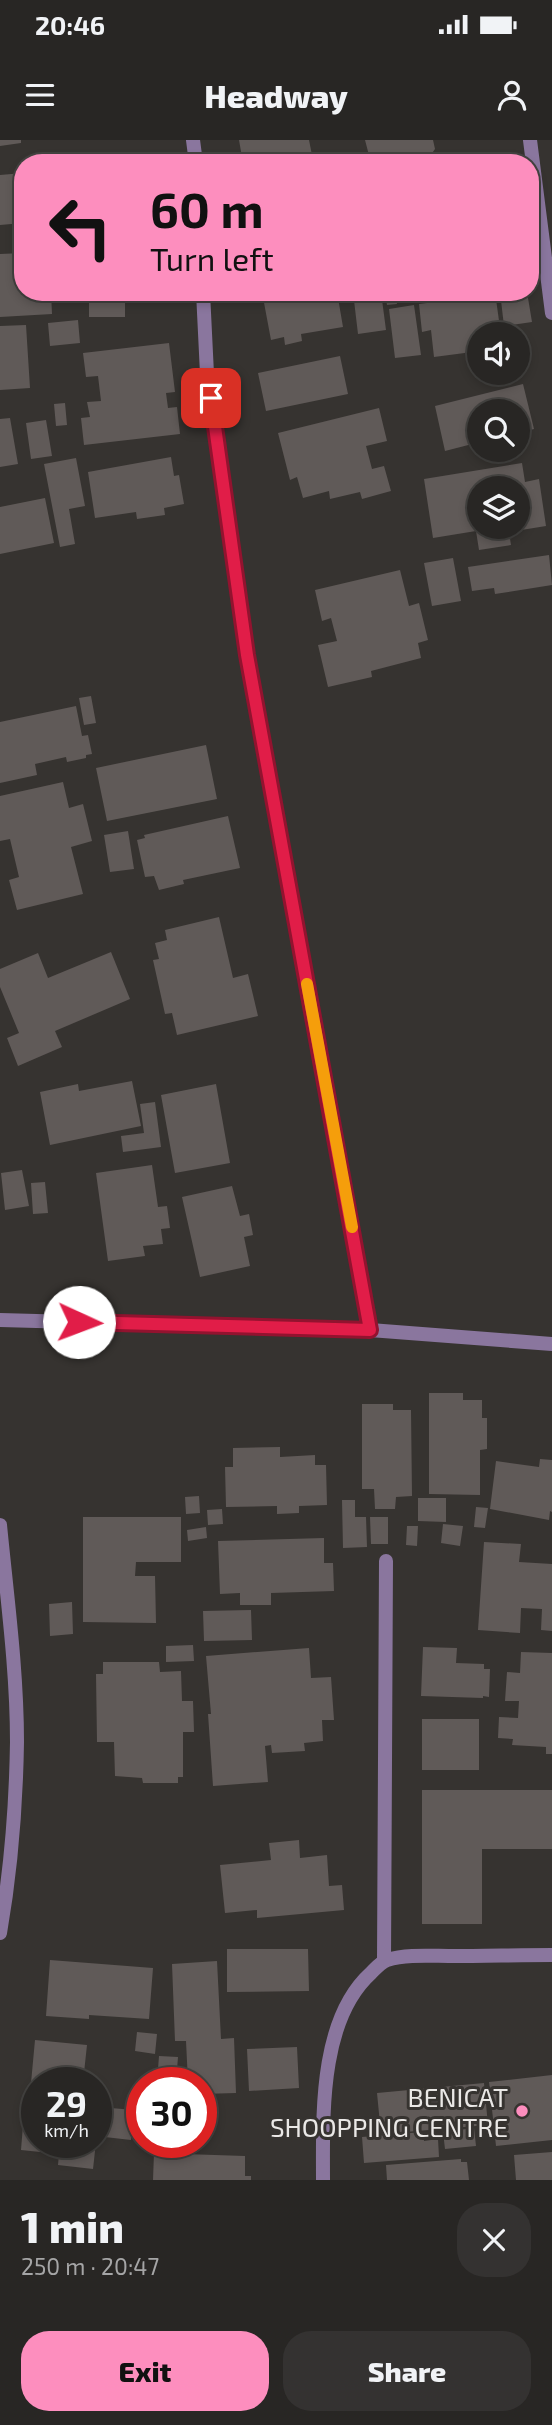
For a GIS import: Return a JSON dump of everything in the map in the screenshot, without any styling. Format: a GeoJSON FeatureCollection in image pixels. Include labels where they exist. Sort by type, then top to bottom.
{"type":"FeatureCollection","features":[{"type":"Feature","properties":{"kind":"street"},"geometry":{"type":"LineString","coordinates":[[539,211],[552,313]]}},
{"type":"Feature","properties":{"kind":"street"},"geometry":{"type":"LineString","coordinates":[[204,301],[208,374],[247,655],[370,1330]]}},
{"type":"Feature","properties":{"kind":"street"},"geometry":{"type":"LineString","coordinates":[[0,1320],[370,1330],[552,1344]]}},
{"type":"Feature","properties":{"kind":"street"},"geometry":{"type":"LineString","coordinates":[[0,1525],[12,1650],[17,1741],[13,1828],[0,1933]]}},
{"type":"Feature","properties":{"kind":"street"},"geometry":{"type":"LineString","coordinates":[[384,1961],[386,1561]]}},
{"type":"Feature","properties":{"kind":"street"},"geometry":{"type":"LineString","coordinates":[[323,2180],[328,2068],[337,2030],[349,2001],[363,1980],[384,1961],[411,1956],[552,1955]]}},
{"type":"Feature","properties":{"kind":"building"},"geometry":{"type":"Polygon","coordinates":[[[0,140],[21,140],[21,143],[0,146],[0,140]]]}},
{"type":"Feature","properties":{"kind":"building"},"geometry":{"type":"Polygon","coordinates":[[[239,140],[309,140],[312,154],[241,154],[239,140]]]}},
{"type":"Feature","properties":{"kind":"building"},"geometry":{"type":"Polygon","coordinates":[[[365,140],[433,140],[435,149],[431,154],[369,154],[365,140]]]}},
{"type":"Feature","properties":{"kind":"building"},"geometry":{"type":"Polygon","coordinates":[[[14,174],[14,224],[0,225],[0,175],[14,174]]]}},
{"type":"Feature","properties":{"kind":"building"},"geometry":{"type":"Polygon","coordinates":[[[14,253],[14,301],[51,301],[52,314],[0,317],[0,254],[14,253]]]}},
{"type":"Feature","properties":{"kind":"building"},"geometry":{"type":"Polygon","coordinates":[[[89,301],[125,301],[125,317],[89,317],[89,301]]]}},
{"type":"Feature","properties":{"kind":"building"},"geometry":{"type":"Polygon","coordinates":[[[264,301],[339,301],[343,327],[301,334],[302,341],[285,345],[284,337],[271,340],[264,301]]]}},
{"type":"Feature","properties":{"kind":"building"},"geometry":{"type":"Polygon","coordinates":[[[354,301],[382,301],[386,330],[358,334],[354,301]]]}},
{"type":"Feature","properties":{"kind":"building"},"geometry":{"type":"Polygon","coordinates":[[[386,301],[396,301],[397,304],[387,305],[386,301]]]}},
{"type":"Feature","properties":{"kind":"building"},"geometry":{"type":"Polygon","coordinates":[[[427,301],[496,301],[499,322],[467,322],[467,353],[434,357],[431,330],[422,332],[419,304],[427,301]]]}},
{"type":"Feature","properties":{"kind":"building"},"geometry":{"type":"Polygon","coordinates":[[[501,301],[528,301],[532,322],[504,322],[501,301]]]}},
{"type":"Feature","properties":{"kind":"building"},"geometry":{"type":"Polygon","coordinates":[[[414,305],[421,355],[395,358],[389,309],[414,305]]]}},
{"type":"Feature","properties":{"kind":"building"},"geometry":{"type":"Polygon","coordinates":[[[78,320],[80,343],[50,346],[48,323],[78,320]]]}},
{"type":"Feature","properties":{"kind":"building"},"geometry":{"type":"Polygon","coordinates":[[[26,325],[30,388],[0,390],[0,326],[26,325]]]}},
{"type":"Feature","properties":{"kind":"building"},"geometry":{"type":"Polygon","coordinates":[[[169,343],[175,392],[166,393],[168,408],[177,407],[180,434],[84,445],[81,418],[90,417],[87,402],[101,401],[98,376],[86,377],[83,353],[169,343]]]}},
{"type":"Feature","properties":{"kind":"building"},"geometry":{"type":"Polygon","coordinates":[[[340,356],[348,394],[266,411],[258,373],[340,356]]]}},
{"type":"Feature","properties":{"kind":"building"},"geometry":{"type":"Polygon","coordinates":[[[519,385],[523,385],[527,399],[467,399],[467,445],[445,451],[435,406],[519,385]]]}},
{"type":"Feature","properties":{"kind":"building"},"geometry":{"type":"Polygon","coordinates":[[[65,403],[67,425],[56,426],[54,404],[65,403]]]}},
{"type":"Feature","properties":{"kind":"building"},"geometry":{"type":"Polygon","coordinates":[[[379,408],[387,441],[366,446],[372,469],[384,466],[391,491],[362,499],[360,492],[330,499],[329,491],[303,498],[297,477],[290,480],[278,433],[379,408]]]}},
{"type":"Feature","properties":{"kind":"building"},"geometry":{"type":"Polygon","coordinates":[[[530,413],[534,429],[530,430],[530,413]]]}},
{"type":"Feature","properties":{"kind":"building"},"geometry":{"type":"Polygon","coordinates":[[[10,418],[18,464],[0,467],[0,419],[10,418]]]}},
{"type":"Feature","properties":{"kind":"building"},"geometry":{"type":"Polygon","coordinates":[[[46,420],[52,456],[31,459],[26,423],[46,420]]]}},
{"type":"Feature","properties":{"kind":"building"},"geometry":{"type":"Polygon","coordinates":[[[171,457],[174,476],[179,475],[184,504],[164,508],[165,515],[137,519],[136,512],[95,518],[88,472],[171,457]]]}},
{"type":"Feature","properties":{"kind":"building"},"geometry":{"type":"Polygon","coordinates":[[[76,458],[85,506],[69,509],[75,544],[60,547],[44,464],[76,458]]]}},
{"type":"Feature","properties":{"kind":"building"},"geometry":{"type":"Polygon","coordinates":[[[522,463],[524,476],[467,476],[467,532],[433,538],[424,479],[522,463]]]}},
{"type":"Feature","properties":{"kind":"building"},"geometry":{"type":"Polygon","coordinates":[[[539,479],[546,526],[530,529],[530,481],[539,479]]]}},
{"type":"Feature","properties":{"kind":"building"},"geometry":{"type":"Polygon","coordinates":[[[45,498],[54,543],[0,554],[0,507],[45,498]]]}},
{"type":"Feature","properties":{"kind":"building"},"geometry":{"type":"Polygon","coordinates":[[[477,539],[510,539],[511,545],[479,550],[477,539]]]}},
{"type":"Feature","properties":{"kind":"building"},"geometry":{"type":"Polygon","coordinates":[[[549,555],[552,585],[495,594],[494,588],[472,591],[468,567],[549,555]]]}},
{"type":"Feature","properties":{"kind":"building"},"geometry":{"type":"Polygon","coordinates":[[[453,558],[461,601],[432,606],[424,563],[453,558]]]}},
{"type":"Feature","properties":{"kind":"building"},"geometry":{"type":"Polygon","coordinates":[[[400,570],[409,606],[419,603],[428,640],[418,643],[421,658],[371,671],[372,677],[328,687],[318,645],[337,641],[331,618],[322,621],[315,590],[400,570]]]}},
{"type":"Feature","properties":{"kind":"building"},"geometry":{"type":"Polygon","coordinates":[[[91,696],[96,723],[84,725],[79,698],[91,696]]]}},
{"type":"Feature","properties":{"kind":"building"},"geometry":{"type":"Polygon","coordinates":[[[76,706],[82,736],[88,735],[92,754],[67,762],[66,757],[35,764],[37,775],[0,783],[0,722],[76,706]]]}},
{"type":"Feature","properties":{"kind":"building"},"geometry":{"type":"Polygon","coordinates":[[[206,745],[217,799],[107,821],[96,768],[206,745]]]}},
{"type":"Feature","properties":{"kind":"building"},"geometry":{"type":"Polygon","coordinates":[[[63,782],[69,808],[83,804],[92,841],[71,847],[83,894],[17,910],[9,880],[19,877],[10,839],[0,841],[0,796],[63,782]]]}},
{"type":"Feature","properties":{"kind":"building"},"geometry":{"type":"Polygon","coordinates":[[[228,816],[240,868],[183,880],[184,884],[159,890],[154,876],[145,877],[137,840],[145,838],[144,835],[228,816]]]}},
{"type":"Feature","properties":{"kind":"building"},"geometry":{"type":"Polygon","coordinates":[[[128,831],[134,869],[110,872],[104,835],[128,831]]]}},
{"type":"Feature","properties":{"kind":"building"},"geometry":{"type":"Polygon","coordinates":[[[219,917],[233,978],[248,974],[258,1016],[177,1035],[172,1013],[165,1014],[153,960],[159,959],[155,943],[167,940],[165,930],[219,917]]]}},
{"type":"Feature","properties":{"kind":"building"},"geometry":{"type":"Polygon","coordinates":[[[111,952],[130,999],[55,1031],[62,1047],[18,1066],[7,1038],[19,1033],[0,987],[0,969],[38,953],[48,978],[111,952]]]}},
{"type":"Feature","properties":{"kind":"building"},"geometry":{"type":"Polygon","coordinates":[[[132,1081],[141,1126],[50,1145],[40,1092],[78,1084],[79,1091],[132,1081]]]}},
{"type":"Feature","properties":{"kind":"building"},"geometry":{"type":"Polygon","coordinates":[[[216,1084],[230,1163],[175,1173],[161,1095],[216,1084]]]}},
{"type":"Feature","properties":{"kind":"building"},"geometry":{"type":"Polygon","coordinates":[[[155,1102],[161,1147],[123,1152],[121,1136],[144,1133],[140,1104],[155,1102]]]}},
{"type":"Feature","properties":{"kind":"building"},"geometry":{"type":"Polygon","coordinates":[[[152,1165],[158,1207],[167,1206],[170,1228],[161,1229],[163,1244],[143,1246],[145,1256],[108,1261],[96,1173],[152,1165]]]}},
{"type":"Feature","properties":{"kind":"building"},"geometry":{"type":"Polygon","coordinates":[[[22,1170],[29,1206],[5,1210],[1,1173],[22,1170]]]}},
{"type":"Feature","properties":{"kind":"building"},"geometry":{"type":"Polygon","coordinates":[[[45,1182],[48,1213],[33,1214],[31,1183],[45,1182]]]}},
{"type":"Feature","properties":{"kind":"building"},"geometry":{"type":"Polygon","coordinates":[[[232,1186],[240,1216],[249,1214],[253,1235],[244,1237],[250,1266],[200,1277],[182,1197],[232,1186]]]}},
{"type":"Feature","properties":{"kind":"building"},"geometry":{"type":"Polygon","coordinates":[[[429,1393],[463,1393],[463,1400],[482,1400],[482,1418],[487,1418],[487,1449],[480,1450],[480,1495],[429,1494],[429,1393]]]}},
{"type":"Feature","properties":{"kind":"building"},"geometry":{"type":"Polygon","coordinates":[[[362,1404],[393,1404],[393,1410],[411,1410],[412,1496],[396,1497],[395,1509],[375,1509],[374,1489],[362,1489],[362,1404]]]}},
{"type":"Feature","properties":{"kind":"building"},"geometry":{"type":"Polygon","coordinates":[[[280,1447],[280,1457],[315,1455],[315,1465],[326,1465],[327,1505],[299,1506],[299,1513],[277,1514],[277,1506],[226,1507],[225,1467],[233,1467],[233,1448],[280,1447]]]}},
{"type":"Feature","properties":{"kind":"building"},"geometry":{"type":"Polygon","coordinates":[[[540,1459],[552,1460],[552,1512],[550,1511],[549,1520],[490,1509],[496,1461],[539,1467],[540,1459]]]}},
{"type":"Feature","properties":{"kind":"building"},"geometry":{"type":"Polygon","coordinates":[[[199,1496],[200,1513],[186,1514],[185,1497],[199,1496]]]}},
{"type":"Feature","properties":{"kind":"building"},"geometry":{"type":"Polygon","coordinates":[[[418,1498],[446,1498],[446,1522],[418,1521],[418,1498]]]}},
{"type":"Feature","properties":{"kind":"building"},"geometry":{"type":"Polygon","coordinates":[[[342,1500],[355,1500],[355,1517],[366,1517],[367,1547],[343,1548],[342,1500]]]}},
{"type":"Feature","properties":{"kind":"building"},"geometry":{"type":"Polygon","coordinates":[[[476,1507],[488,1508],[485,1528],[474,1527],[476,1507]]]}},
{"type":"Feature","properties":{"kind":"building"},"geometry":{"type":"Polygon","coordinates":[[[222,1509],[223,1524],[208,1525],[207,1510],[222,1509]]]}},
{"type":"Feature","properties":{"kind":"building"},"geometry":{"type":"Polygon","coordinates":[[[83,1517],[181,1517],[181,1562],[136,1562],[135,1576],[155,1576],[156,1623],[83,1622],[83,1517]]]}},
{"type":"Feature","properties":{"kind":"building"},"geometry":{"type":"Polygon","coordinates":[[[370,1517],[388,1517],[388,1544],[371,1544],[370,1517]]]}},
{"type":"Feature","properties":{"kind":"building"},"geometry":{"type":"Polygon","coordinates":[[[443,1524],[463,1526],[460,1546],[441,1543],[443,1524]]]}},
{"type":"Feature","properties":{"kind":"building"},"geometry":{"type":"Polygon","coordinates":[[[407,1526],[418,1526],[417,1546],[406,1545],[407,1526]]]}},
{"type":"Feature","properties":{"kind":"building"},"geometry":{"type":"Polygon","coordinates":[[[206,1527],[207,1538],[188,1541],[187,1530],[206,1527]]]}},
{"type":"Feature","properties":{"kind":"building"},"geometry":{"type":"Polygon","coordinates":[[[324,1538],[324,1563],[333,1563],[334,1591],[271,1593],[271,1605],[240,1605],[240,1593],[220,1594],[218,1541],[324,1538]]]}},
{"type":"Feature","properties":{"kind":"building"},"geometry":{"type":"Polygon","coordinates":[[[484,1542],[521,1544],[519,1562],[552,1564],[552,1631],[541,1630],[542,1609],[521,1608],[520,1633],[478,1630],[484,1542]]]}},
{"type":"Feature","properties":{"kind":"building"},"geometry":{"type":"Polygon","coordinates":[[[72,1602],[73,1634],[50,1636],[49,1604],[72,1602]]]}},
{"type":"Feature","properties":{"kind":"building"},"geometry":{"type":"Polygon","coordinates":[[[251,1610],[252,1640],[204,1641],[203,1611],[251,1610]]]}},
{"type":"Feature","properties":{"kind":"building"},"geometry":{"type":"Polygon","coordinates":[[[193,1645],[194,1661],[166,1662],[166,1646],[193,1645]]]}},
{"type":"Feature","properties":{"kind":"building"},"geometry":{"type":"Polygon","coordinates":[[[423,1647],[457,1648],[456,1663],[484,1664],[484,1669],[490,1669],[489,1697],[421,1696],[423,1647]]]}},
{"type":"Feature","properties":{"kind":"building"},"geometry":{"type":"Polygon","coordinates":[[[309,1648],[311,1678],[331,1677],[334,1720],[322,1720],[323,1741],[304,1743],[305,1751],[272,1753],[271,1745],[265,1746],[268,1782],[213,1786],[206,1656],[309,1648]]]}},
{"type":"Feature","properties":{"kind":"building"},"geometry":{"type":"Polygon","coordinates":[[[521,1652],[552,1653],[552,1754],[546,1754],[546,1747],[512,1745],[513,1739],[498,1738],[499,1717],[518,1718],[519,1701],[505,1701],[507,1672],[520,1673],[521,1652]]]}},
{"type":"Feature","properties":{"kind":"building"},"geometry":{"type":"Polygon","coordinates":[[[103,1662],[159,1662],[160,1672],[181,1671],[182,1701],[193,1701],[194,1732],[183,1732],[183,1777],[178,1777],[178,1783],[143,1783],[142,1778],[115,1776],[114,1742],[97,1742],[96,1674],[103,1674],[103,1662]]]}},
{"type":"Feature","properties":{"kind":"building"},"geometry":{"type":"Polygon","coordinates":[[[422,1719],[479,1719],[479,1770],[422,1770],[422,1719]]]}},
{"type":"Feature","properties":{"kind":"building"},"geometry":{"type":"Polygon","coordinates":[[[422,1790],[552,1790],[552,1849],[482,1849],[482,1924],[422,1924],[422,1790]]]}},
{"type":"Feature","properties":{"kind":"building"},"geometry":{"type":"Polygon","coordinates":[[[299,1840],[300,1858],[327,1855],[329,1886],[342,1885],[344,1910],[257,1918],[257,1910],[225,1913],[220,1865],[271,1860],[269,1843],[299,1840]]]}},
{"type":"Feature","properties":{"kind":"building"},"geometry":{"type":"Polygon","coordinates":[[[227,1949],[308,1949],[309,1991],[227,1992],[227,1949]]]}},
{"type":"Feature","properties":{"kind":"building"},"geometry":{"type":"Polygon","coordinates":[[[50,1960],[153,1968],[149,2019],[89,2015],[89,2019],[46,2016],[50,1960]]]}},
{"type":"Feature","properties":{"kind":"building"},"geometry":{"type":"Polygon","coordinates":[[[217,1961],[221,2039],[234,2038],[236,2093],[217,2094],[217,2067],[187,2067],[186,2041],[175,2041],[172,1964],[217,1961]]]}},
{"type":"Feature","properties":{"kind":"building"},"geometry":{"type":"Polygon","coordinates":[[[137,2032],[157,2034],[155,2054],[135,2051],[137,2032]]]}},
{"type":"Feature","properties":{"kind":"building"},"geometry":{"type":"Polygon","coordinates":[[[35,2040],[87,2045],[85,2067],[32,2067],[35,2040]]]}},
{"type":"Feature","properties":{"kind":"building"},"geometry":{"type":"Polygon","coordinates":[[[297,2047],[299,2088],[249,2091],[247,2049],[297,2047]]]}},
{"type":"Feature","properties":{"kind":"building"},"geometry":{"type":"Polygon","coordinates":[[[159,2056],[178,2057],[177,2067],[158,2067],[159,2056]]]}},
{"type":"Feature","properties":{"kind":"building","name":"BENICAT SHOOPPING CENTRE"},"geometry":{"type":"Polygon","coordinates":[[[552,2075],[552,2140],[496,2146],[489,2082],[552,2075]]]}},
{"type":"Feature","properties":{"kind":"building"},"geometry":{"type":"Polygon","coordinates":[[[484,2083],[488,2125],[381,2134],[377,2093],[484,2083]]]}},
{"type":"Feature","properties":{"kind":"building"},"geometry":{"type":"Polygon","coordinates":[[[112,2108],[126,2109],[126,2139],[112,2138],[112,2108]]]}},
{"type":"Feature","properties":{"kind":"building"},"geometry":{"type":"Polygon","coordinates":[[[474,2128],[476,2146],[445,2149],[443,2132],[474,2128]]]}},
{"type":"Feature","properties":{"kind":"building"},"geometry":{"type":"Polygon","coordinates":[[[423,2132],[424,2141],[438,2139],[439,2157],[364,2163],[362,2137],[423,2132]]]}},
{"type":"Feature","properties":{"kind":"building"},"geometry":{"type":"Polygon","coordinates":[[[552,2152],[552,2180],[516,2180],[514,2155],[552,2152]]]}},
{"type":"Feature","properties":{"kind":"building"},"geometry":{"type":"Polygon","coordinates":[[[217,2155],[245,2156],[245,2176],[251,2176],[251,2180],[153,2180],[154,2158],[217,2158],[217,2155]]]}},
{"type":"Feature","properties":{"kind":"building"},"geometry":{"type":"Polygon","coordinates":[[[59,2158],[94,2158],[93,2169],[58,2165],[59,2158]]]}},
{"type":"Feature","properties":{"kind":"building"},"geometry":{"type":"Polygon","coordinates":[[[461,2159],[461,2162],[467,2162],[469,2180],[387,2180],[386,2165],[461,2159]]]}},
{"type":"Feature","properties":{"kind":"slow traffic"},"geometry":{"type":"LineString","coordinates":[[307,984],[352,1227]]}},
{"type":"Feature","properties":{"kind":"place","name":"BENICAT SHOOPPING CENTRE"},"geometry":{"type":"Point","coordinates":[522,2111]}},
{"type":"Feature","properties":{"kind":"route"},"geometry":{"type":"LineString","coordinates":[[79,1322],[370,1330],[247,655],[211,398]]}}]}
